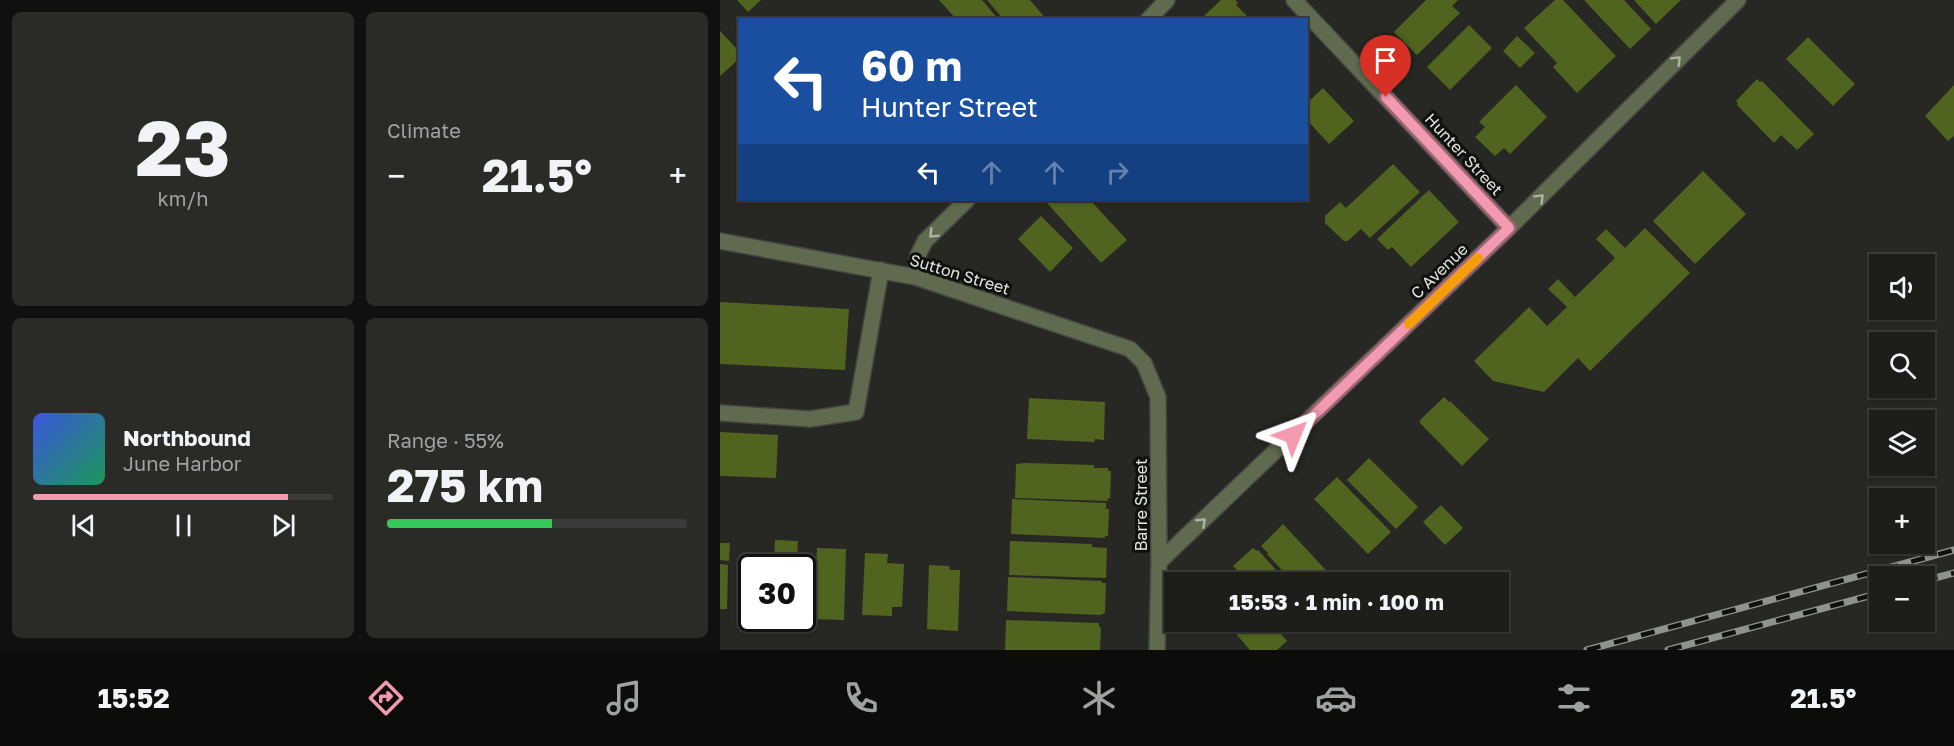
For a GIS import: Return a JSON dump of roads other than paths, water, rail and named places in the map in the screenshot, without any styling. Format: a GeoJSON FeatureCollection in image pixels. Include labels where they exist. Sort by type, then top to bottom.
{"type":"FeatureCollection","features":[{"type":"Feature","properties":{"kind":"street"},"geometry":{"type":"LineString","coordinates":[[1150,18],[1167,0]]}},
{"type":"Feature","properties":{"kind":"street","name":"Hunter Street"},"geometry":{"type":"LineString","coordinates":[[1294,0],[1509,228]]}},
{"type":"Feature","properties":{"kind":"street","name":"C Avenue"},"geometry":{"type":"LineString","coordinates":[[1160,562],[1509,228],[1738,0]]}},
{"type":"Feature","properties":{"kind":"street"},"geometry":{"type":"LineString","coordinates":[[915,277],[918,255],[925,241],[966,201]]}},
{"type":"Feature","properties":{"kind":"street","name":"Sutton Street"},"geometry":{"type":"LineString","coordinates":[[720,241],[915,277],[1130,349],[1144,363]]}},
{"type":"Feature","properties":{"kind":"street"},"geometry":{"type":"LineString","coordinates":[[721,413],[810,419],[856,412],[881,270]]}},
{"type":"Feature","properties":{"kind":"street","name":"Barre Street"},"geometry":{"type":"LineString","coordinates":[[1144,363],[1158,397],[1160,562],[1157,650]]}},
{"type":"Feature","properties":{"kind":"railway"},"geometry":{"type":"LineString","coordinates":[[1587,650],[1954,550]]}},
{"type":"Feature","properties":{"kind":"railway"},"geometry":{"type":"LineString","coordinates":[[1935,578],[1954,573]]}},
{"type":"Feature","properties":{"kind":"railway"},"geometry":{"type":"LineString","coordinates":[[1668,650],[1869,596]]}}]}
